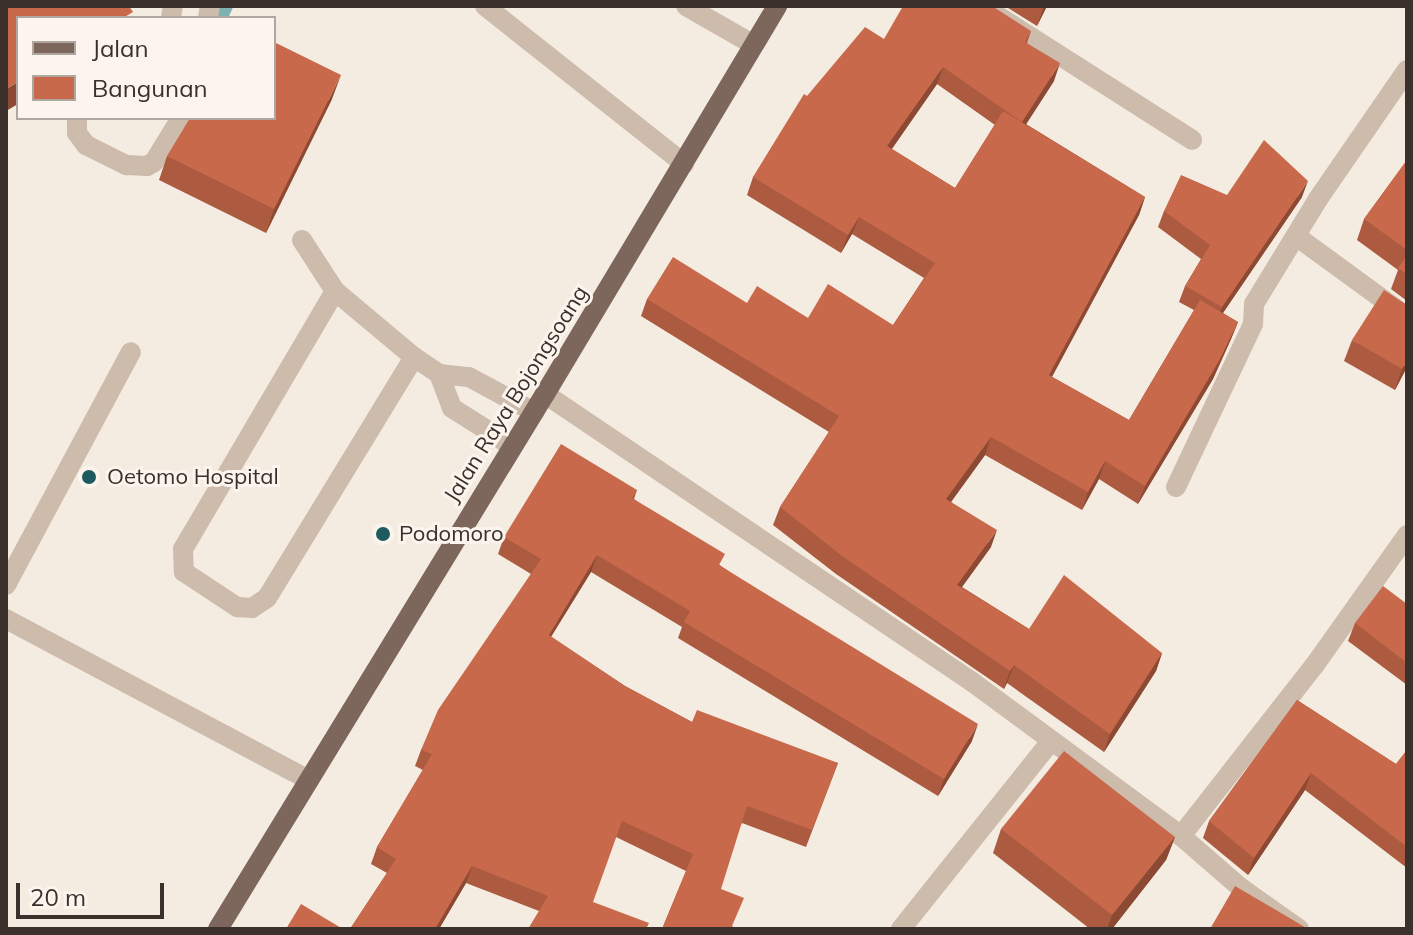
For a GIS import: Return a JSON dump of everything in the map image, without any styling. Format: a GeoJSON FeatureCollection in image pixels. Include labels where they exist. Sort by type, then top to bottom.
{"type":"FeatureCollection","features":[{"type":"Feature","properties":{"kind":"main road","name":"Jalan Raya Bojongsoang"},"geometry":{"type":"LineString","coordinates":[[218,929],[545,394],[777,6]]}},
{"type":"Feature","properties":{"kind":"street"},"geometry":{"type":"LineString","coordinates":[[485,6],[684,164]]}},
{"type":"Feature","properties":{"kind":"street"},"geometry":{"type":"LineString","coordinates":[[686,6],[754,45]]}},
{"type":"Feature","properties":{"kind":"street"},"geometry":{"type":"LineString","coordinates":[[982,6],[1192,140]]}},
{"type":"Feature","properties":{"kind":"street"},"geometry":{"type":"LineString","coordinates":[[1176,487],[1253,324],[1254,304],[1407,70]]}},
{"type":"Feature","properties":{"kind":"street"},"geometry":{"type":"LineString","coordinates":[[77,120],[77,133],[86,145],[126,165],[147,166],[154,162],[180,120]]}},
{"type":"Feature","properties":{"kind":"street"},"geometry":{"type":"LineString","coordinates":[[1296,236],[1407,317]]}},
{"type":"Feature","properties":{"kind":"street"},"geometry":{"type":"LineString","coordinates":[[302,240],[335,291],[414,357],[439,374],[469,377],[534,412]]}},
{"type":"Feature","properties":{"kind":"street"},"geometry":{"type":"LineString","coordinates":[[335,291],[183,549],[184,572],[237,607],[252,608],[267,598],[414,357]]}},
{"type":"Feature","properties":{"kind":"street"},"geometry":{"type":"LineString","coordinates":[[6,585],[131,352]]}},
{"type":"Feature","properties":{"kind":"street"},"geometry":{"type":"LineString","coordinates":[[439,374],[452,408],[512,446]]}},
{"type":"Feature","properties":{"kind":"street"},"geometry":{"type":"LineString","coordinates":[[545,394],[971,681],[1181,836],[1241,888],[1299,929]]}},
{"type":"Feature","properties":{"kind":"street"},"geometry":{"type":"LineString","coordinates":[[1181,836],[1314,666],[1407,535]]}},
{"type":"Feature","properties":{"kind":"street"},"geometry":{"type":"LineString","coordinates":[[6,619],[309,780]]}},
{"type":"Feature","properties":{"kind":"street"},"geometry":{"type":"LineString","coordinates":[[901,929],[1051,741]]}},
{"type":"Feature","properties":{"kind":"building"},"geometry":{"type":"Polygon","coordinates":[[[6,6],[129,6],[133,12],[126,16],[16,16],[16,83],[6,89],[6,6]]]}},
{"type":"Feature","properties":{"kind":"building"},"geometry":{"type":"Polygon","coordinates":[[[903,6],[992,6],[1031,31],[1025,42],[1060,63],[1022,122],[943,67],[887,146],[955,188],[1003,111],[1145,197],[1049,375],[1129,420],[1200,300],[1238,322],[1219,361],[1145,486],[1105,461],[1088,492],[991,437],[946,499],[997,530],[957,585],[1029,629],[1064,575],[1162,653],[1110,734],[1014,665],[1010,671],[842,556],[780,507],[839,416],[647,299],[673,257],[747,303],[757,286],[808,318],[828,284],[893,325],[935,263],[859,217],[848,235],[753,177],[804,94],[807,96],[865,27],[884,39],[903,6]]]}},
{"type":"Feature","properties":{"kind":"building"},"geometry":{"type":"Polygon","coordinates":[[[276,43],[341,75],[274,209],[167,156],[189,120],[276,120],[276,43]]]}},
{"type":"Feature","properties":{"kind":"building"},"geometry":{"type":"Polygon","coordinates":[[[1264,140],[1308,181],[1222,307],[1185,286],[1210,245],[1164,211],[1181,175],[1227,195],[1264,140]]]}},
{"type":"Feature","properties":{"kind":"building"},"geometry":{"type":"Polygon","coordinates":[[[1407,160],[1407,250],[1364,219],[1407,160]]]}},
{"type":"Feature","properties":{"kind":"building"},"geometry":{"type":"Polygon","coordinates":[[[1407,255],[1407,274],[1398,268],[1407,255]]]}},
{"type":"Feature","properties":{"kind":"building"},"geometry":{"type":"Polygon","coordinates":[[[1384,290],[1407,305],[1407,361],[1402,369],[1352,340],[1384,290]]]}},
{"type":"Feature","properties":{"kind":"building"},"geometry":{"type":"Polygon","coordinates":[[[561,444],[637,490],[632,498],[725,554],[719,565],[978,724],[944,779],[684,622],[690,611],[597,555],[549,635],[625,686],[692,722],[697,710],[838,763],[812,830],[747,806],[721,889],[744,898],[732,926],[737,929],[662,929],[693,854],[622,821],[593,902],[649,923],[646,929],[528,929],[548,896],[472,866],[435,929],[350,929],[396,859],[377,847],[432,754],[421,750],[438,710],[541,559],[504,537],[561,444]]]}},
{"type":"Feature","properties":{"kind":"building"},"geometry":{"type":"Polygon","coordinates":[[[1383,586],[1407,604],[1407,663],[1355,623],[1383,586]]]}},
{"type":"Feature","properties":{"kind":"building"},"geometry":{"type":"Polygon","coordinates":[[[1297,700],[1396,764],[1407,750],[1407,847],[1311,773],[1254,858],[1209,821],[1297,700]]]}},
{"type":"Feature","properties":{"kind":"building"},"geometry":{"type":"Polygon","coordinates":[[[1064,751],[1175,837],[1112,915],[1001,829],[1064,751]]]}},
{"type":"Feature","properties":{"kind":"building"},"geometry":{"type":"Polygon","coordinates":[[[1235,886],[1308,929],[1210,929],[1235,886]]]}},
{"type":"Feature","properties":{"kind":"building"},"geometry":{"type":"Polygon","coordinates":[[[301,904],[343,929],[286,929],[301,904]]]}},
{"type":"Feature","properties":{"kind":"waterway"},"geometry":{"type":"LineString","coordinates":[[221,16],[226,6]]}},
{"type":"Feature","properties":{"kind":"place","name":"Oetomo Hospital"},"geometry":{"type":"Point","coordinates":[89,477]}},
{"type":"Feature","properties":{"kind":"place","name":"Podomoro"},"geometry":{"type":"Point","coordinates":[383,534]}}]}
